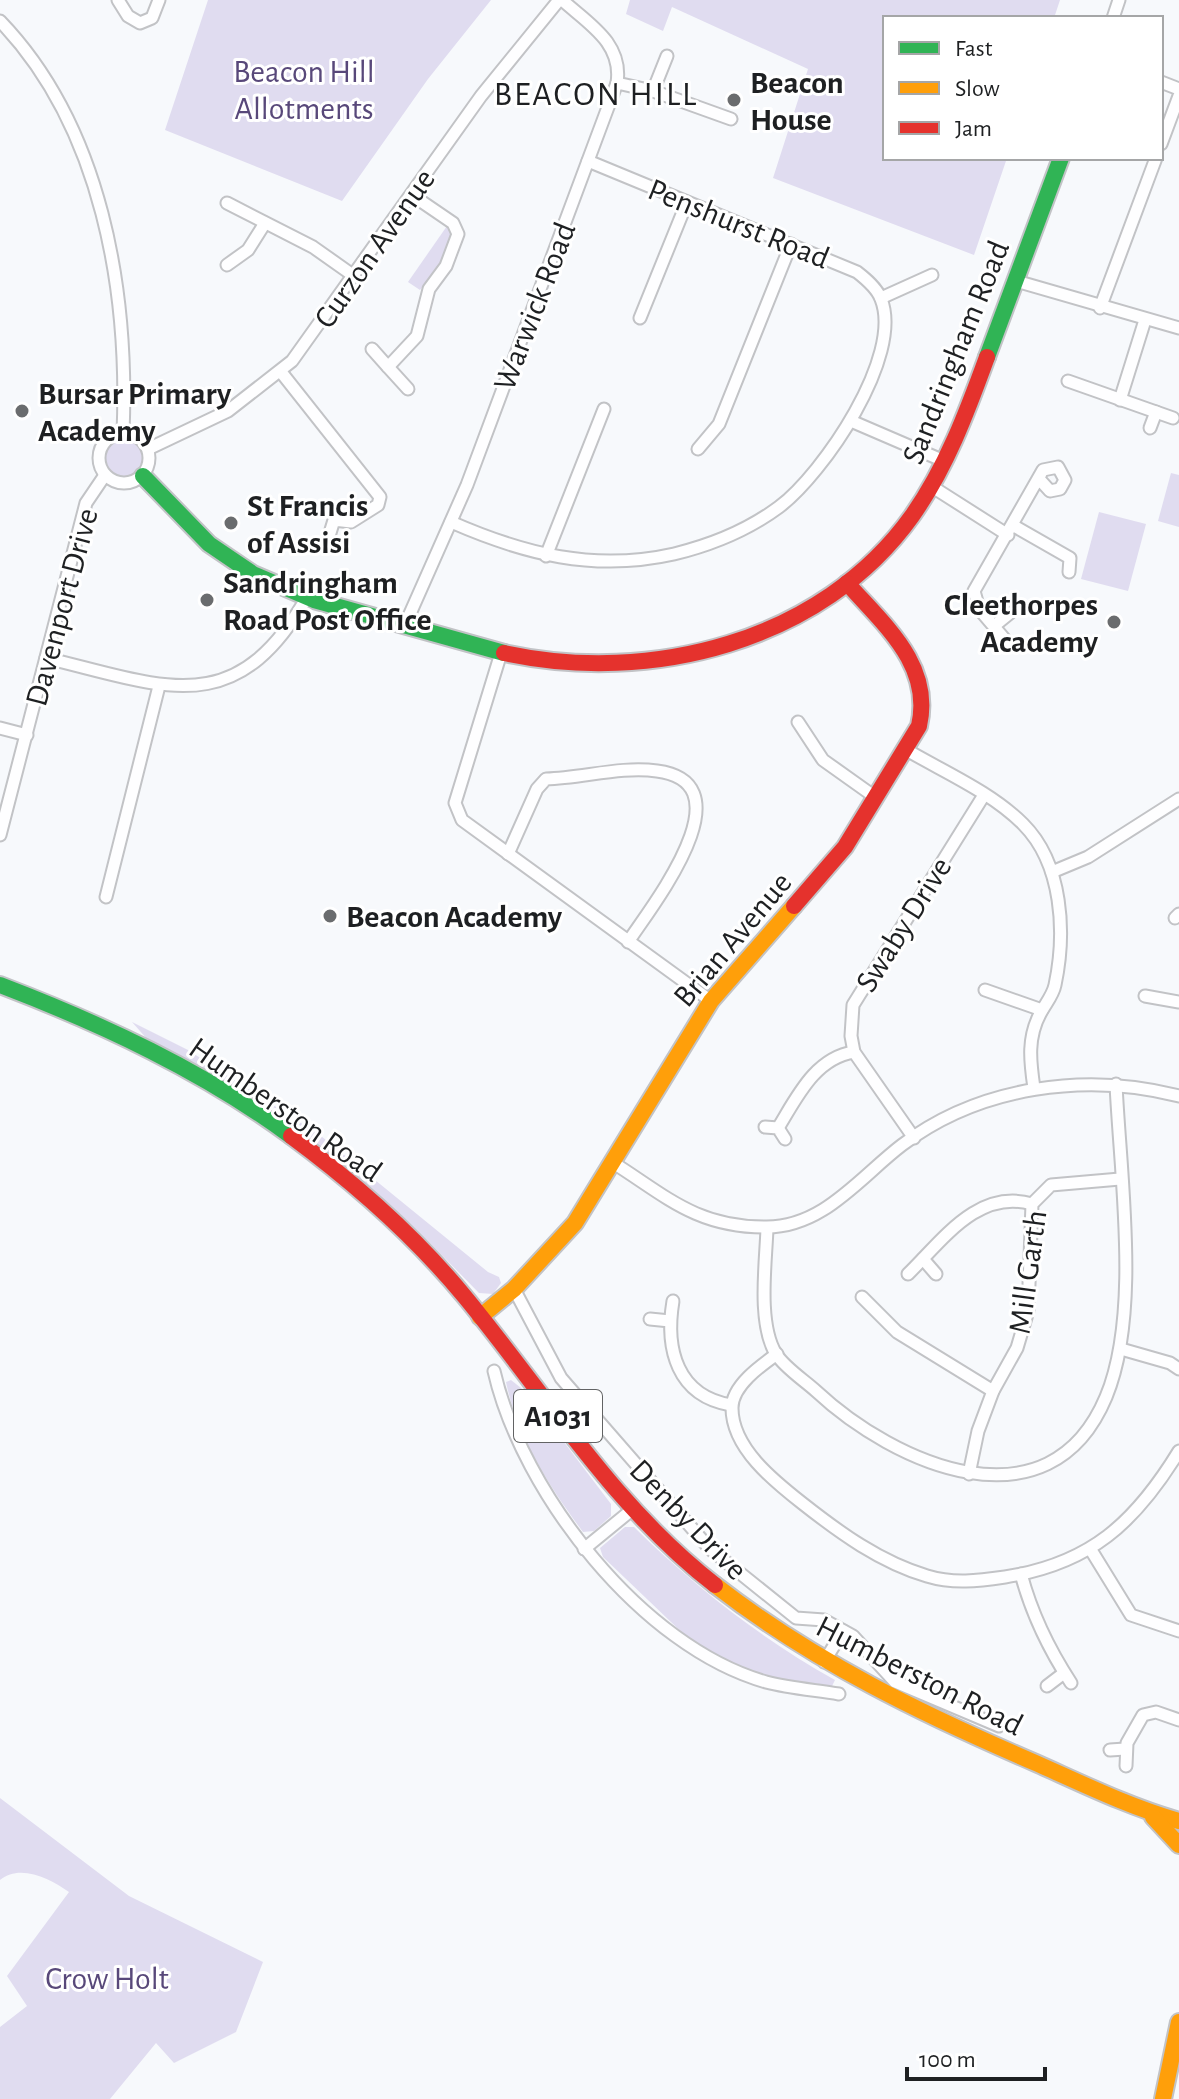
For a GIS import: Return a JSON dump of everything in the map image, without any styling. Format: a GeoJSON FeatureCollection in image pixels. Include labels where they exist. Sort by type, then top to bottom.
{"type":"FeatureCollection","features":[{"type":"Feature","properties":{"kind":"street"},"geometry":{"type":"LineString","coordinates":[[118,0],[128,16],[140,23],[152,18],[159,0]]}},
{"type":"Feature","properties":{"kind":"street"},"geometry":{"type":"LineString","coordinates":[[560,0],[614,49],[619,69],[617,83],[653,91],[731,119]]}},
{"type":"Feature","properties":{"kind":"street","name":"Curzon Avenue"},"geometry":{"type":"LineString","coordinates":[[148,449],[228,411],[281,372],[354,276],[481,96],[560,0]]}},
{"type":"Feature","properties":{"kind":"street"},"geometry":{"type":"LineString","coordinates":[[0,21],[18,39],[57,101],[73,133],[99,206],[115,277],[121,324],[123,433]]}},
{"type":"Feature","properties":{"kind":"street"},"geometry":{"type":"LineString","coordinates":[[653,91],[667,56]]}},
{"type":"Feature","properties":{"kind":"street","name":"Warwick Road"},"geometry":{"type":"LineString","coordinates":[[405,625],[451,522],[617,83]]}},
{"type":"Feature","properties":{"kind":"street"},"geometry":{"type":"LineString","coordinates":[[1163,139],[1179,96]]}},
{"type":"Feature","properties":{"kind":"street","name":"Sandringham Road"},"geometry":{"type":"LineString","coordinates":[[143,476],[224,556],[269,582],[307,597],[501,653],[602,664],[653,662],[702,653],[782,624],[847,583],[897,535],[931,486],[963,423],[1060,160]]}},
{"type":"Feature","properties":{"kind":"street"},"geometry":{"type":"LineString","coordinates":[[1100,308],[1155,160]]}},
{"type":"Feature","properties":{"kind":"street","name":"Penshurst Road"},"geometry":{"type":"LineString","coordinates":[[588,161],[857,272],[881,298]]}},
{"type":"Feature","properties":{"kind":"street"},"geometry":{"type":"LineString","coordinates":[[388,367],[417,336],[429,289],[446,266],[458,234],[453,223],[412,195]]}},
{"type":"Feature","properties":{"kind":"street"},"geometry":{"type":"LineString","coordinates":[[640,318],[687,202]]}},
{"type":"Feature","properties":{"kind":"street"},"geometry":{"type":"LineString","coordinates":[[227,203],[313,247],[354,276]]}},
{"type":"Feature","properties":{"kind":"street"},"geometry":{"type":"LineString","coordinates":[[227,265],[248,250],[265,223]]}},
{"type":"Feature","properties":{"kind":"street"},"geometry":{"type":"LineString","coordinates":[[698,449],[719,424],[791,244]]}},
{"type":"Feature","properties":{"kind":"street"},"geometry":{"type":"LineString","coordinates":[[451,522],[505,545],[546,556],[590,562],[638,560],[675,554],[731,535],[779,507],[804,486],[825,462],[851,421],[884,339],[881,298],[932,275]]}},
{"type":"Feature","properties":{"kind":"street"},"geometry":{"type":"LineString","coordinates":[[1016,281],[1100,308],[1179,328]]}},
{"type":"Feature","properties":{"kind":"street"},"geometry":{"type":"LineString","coordinates":[[1120,400],[1145,320]]}},
{"type":"Feature","properties":{"kind":"street"},"geometry":{"type":"LineString","coordinates":[[372,349],[408,389]]}},
{"type":"Feature","properties":{"kind":"street"},"geometry":{"type":"LineString","coordinates":[[281,372],[380,497],[378,505],[351,522],[334,520],[330,533]]}},
{"type":"Feature","properties":{"kind":"street"},"geometry":{"type":"LineString","coordinates":[[1068,381],[1173,418]]}},
{"type":"Feature","properties":{"kind":"street"},"geometry":{"type":"LineString","coordinates":[[1078,401],[1083,387]]}},
{"type":"Feature","properties":{"kind":"street"},"geometry":{"type":"LineString","coordinates":[[546,556],[604,409]]}},
{"type":"Feature","properties":{"kind":"street"},"geometry":{"type":"LineString","coordinates":[[1150,428],[1156,412]]}},
{"type":"Feature","properties":{"kind":"street"},"geometry":{"type":"LineString","coordinates":[[851,421],[944,461]]}},
{"type":"Feature","properties":{"kind":"street"},"geometry":{"type":"LineString","coordinates":[[123,433],[138,437],[148,449],[150,463],[143,476],[120,484],[105,475],[99,452],[108,438],[123,433]]}},
{"type":"Feature","properties":{"kind":"street","name":"Davenport Drive"},"geometry":{"type":"LineString","coordinates":[[0,835],[86,503],[105,475]]}},
{"type":"Feature","properties":{"kind":"street"},"geometry":{"type":"LineString","coordinates":[[1008,643],[979,609],[973,596],[1040,480]]}},
{"type":"Feature","properties":{"kind":"street"},"geometry":{"type":"LineString","coordinates":[[931,486],[1070,558],[1069,572]]}},
{"type":"Feature","properties":{"kind":"street","name":"Brian Avenue"},"geometry":{"type":"LineString","coordinates":[[480,1317],[514,1289],[568,1231],[711,1001],[845,847],[923,715],[921,681],[911,660],[847,583]]}},
{"type":"Feature","properties":{"kind":"street"},"geometry":{"type":"LineString","coordinates":[[46,658],[159,686],[211,683],[259,662],[288,630],[307,597]]}},
{"type":"Feature","properties":{"kind":"street"},"geometry":{"type":"LineString","coordinates":[[994,626],[1010,613]]}},
{"type":"Feature","properties":{"kind":"street"},"geometry":{"type":"LineString","coordinates":[[501,653],[455,803],[462,820],[711,1001]]}},
{"type":"Feature","properties":{"kind":"street"},"geometry":{"type":"LineString","coordinates":[[106,897],[159,686]]}},
{"type":"Feature","properties":{"kind":"street"},"geometry":{"type":"LineString","coordinates":[[798,722],[823,760],[875,797]]}},
{"type":"Feature","properties":{"kind":"street"},"geometry":{"type":"LineString","coordinates":[[0,728],[27,735]]}},
{"type":"Feature","properties":{"kind":"street"},"geometry":{"type":"LineString","coordinates":[[905,749],[984,795],[1028,830],[1052,872],[1061,928],[1056,985],[1030,1041],[1034,1088]]}},
{"type":"Feature","properties":{"kind":"street"},"geometry":{"type":"LineString","coordinates":[[508,854],[537,789],[546,779],[641,769],[660,771],[678,778],[692,794],[697,826],[664,888],[628,942]]}},
{"type":"Feature","properties":{"kind":"street","name":"Swaby Drive"},"geometry":{"type":"LineString","coordinates":[[854,1052],[851,1021],[860,990],[984,795]]}},
{"type":"Feature","properties":{"kind":"street"},"geometry":{"type":"LineString","coordinates":[[1052,872],[1088,857],[1179,799]]}},
{"type":"Feature","properties":{"kind":"street","name":"Humberston Road"},"geometry":{"type":"LineString","coordinates":[[0,985],[64,1007],[143,1046],[321,1160],[427,1253],[634,1508],[706,1578],[824,1662],[906,1706],[1144,1811],[1179,1821]]}},
{"type":"Feature","properties":{"kind":"street"},"geometry":{"type":"LineString","coordinates":[[985,990],[1042,1010]]}},
{"type":"Feature","properties":{"kind":"street"},"geometry":{"type":"LineString","coordinates":[[1145,996],[1179,1002]]}},
{"type":"Feature","properties":{"kind":"street"},"geometry":{"type":"LineString","coordinates":[[785,1139],[771,1127],[819,1069],[842,1054],[854,1052],[914,1138]]}},
{"type":"Feature","properties":{"kind":"street"},"geometry":{"type":"LineString","coordinates":[[612,1162],[690,1214],[767,1228],[798,1221],[827,1208],[914,1138],[980,1104],[1034,1088],[1116,1084],[1179,1096]]}},
{"type":"Feature","properties":{"kind":"street"},"geometry":{"type":"LineString","coordinates":[[767,1228],[765,1306],[777,1354],[847,1420],[918,1458],[969,1474],[1017,1476],[1062,1453],[1079,1440],[1095,1417],[1121,1349],[1124,1275],[1116,1084]]}},
{"type":"Feature","properties":{"kind":"street","name":"Mill Garth"},"geometry":{"type":"LineString","coordinates":[[969,1474],[978,1431],[993,1391],[1017,1348],[1028,1311],[1032,1204],[1051,1185],[1120,1179]]}},
{"type":"Feature","properties":{"kind":"street"},"geometry":{"type":"LineString","coordinates":[[908,1274],[975,1210],[999,1200],[1032,1204]]}},
{"type":"Feature","properties":{"kind":"street"},"geometry":{"type":"LineString","coordinates":[[923,1259],[936,1274]]}},
{"type":"Feature","properties":{"kind":"street","name":"Denby Drive"},"geometry":{"type":"LineString","coordinates":[[514,1289],[561,1378],[710,1549],[796,1618],[824,1620],[853,1636],[895,1682],[999,1726]]}},
{"type":"Feature","properties":{"kind":"street"},"geometry":{"type":"LineString","coordinates":[[862,1297],[897,1332],[993,1391]]}},
{"type":"Feature","properties":{"kind":"street"},"geometry":{"type":"LineString","coordinates":[[673,1301],[671,1350],[681,1375],[707,1398],[731,1405]]}},
{"type":"Feature","properties":{"kind":"street"},"geometry":{"type":"LineString","coordinates":[[650,1319],[670,1321]]}},
{"type":"Feature","properties":{"kind":"street"},"geometry":{"type":"LineString","coordinates":[[1121,1349],[1170,1363],[1179,1369]]}},
{"type":"Feature","properties":{"kind":"street"},"geometry":{"type":"LineString","coordinates":[[777,1354],[749,1377],[731,1405],[734,1423],[742,1440],[773,1480],[848,1539],[914,1571],[939,1579],[981,1581],[1021,1574],[1091,1550],[1136,1513],[1179,1451]]}},
{"type":"Feature","properties":{"kind":"street"},"geometry":{"type":"LineString","coordinates":[[494,1371],[516,1442],[548,1498],[584,1549],[645,1608],[700,1653],[765,1682],[839,1694]]}},
{"type":"Feature","properties":{"kind":"street"},"geometry":{"type":"LineString","coordinates":[[584,1549],[634,1508]]}},
{"type":"Feature","properties":{"kind":"street"},"geometry":{"type":"LineString","coordinates":[[1091,1550],[1131,1615],[1179,1631]]}},
{"type":"Feature","properties":{"kind":"street"},"geometry":{"type":"LineString","coordinates":[[1021,1574],[1032,1614],[1068,1678],[1047,1686]]}},
{"type":"Feature","properties":{"kind":"street"},"geometry":{"type":"LineString","coordinates":[[824,1662],[843,1631]]}},
{"type":"Feature","properties":{"kind":"street"},"geometry":{"type":"LineString","coordinates":[[1126,1766],[1125,1749],[1135,1728],[1147,1713],[1156,1712],[1179,1720]]}},
{"type":"Feature","properties":{"kind":"street"},"geometry":{"type":"LineString","coordinates":[[1110,1750],[1125,1749]]}},
{"type":"Feature","properties":{"kind":"street","name":"Humberston Road"},"geometry":{"type":"LineString","coordinates":[[1144,1811],[1162,1824],[1179,1845]]}},
{"type":"Feature","properties":{"kind":"street"},"geometry":{"type":"LineString","coordinates":[[1163,2099],[1179,2022]]}},
{"type":"Feature","properties":{"kind":"green space","name":"Beacon Hill Allotments"},"geometry":{"type":"Polygon","coordinates":[[[208,0],[491,0],[428,79],[342,201],[165,130],[208,0]]]}},
{"type":"Feature","properties":{"kind":"green space"},"geometry":{"type":"Polygon","coordinates":[[[630,0],[1060,0],[1055,16],[883,16],[883,160],[1006,160],[974,255],[773,178],[808,69],[672,7],[663,31],[626,14],[630,0]]]}},
{"type":"Feature","properties":{"kind":"green space"},"geometry":{"type":"Polygon","coordinates":[[[447,226],[453,234],[442,262],[420,290],[408,282],[447,226]]]}},
{"type":"Feature","properties":{"kind":"green space"},"geometry":{"type":"Polygon","coordinates":[[[124,439],[137,445],[143,458],[137,471],[124,477],[111,471],[105,458],[111,445],[124,439]]]}},
{"type":"Feature","properties":{"kind":"green space"},"geometry":{"type":"Polygon","coordinates":[[[1171,473],[1179,475],[1179,527],[1158,521],[1171,473]]]}},
{"type":"Feature","properties":{"kind":"green space"},"geometry":{"type":"Polygon","coordinates":[[[1099,512],[1146,524],[1128,591],[1081,579],[1099,512]]]}},
{"type":"Feature","properties":{"kind":"green space"},"geometry":{"type":"Polygon","coordinates":[[[132,1022],[188,1050],[321,1136],[488,1272],[499,1277],[501,1283],[493,1294],[479,1293],[417,1230],[314,1144],[296,1122],[277,1109],[250,1101],[147,1039],[132,1022]]]}},
{"type":"Feature","properties":{"kind":"green space"},"geometry":{"type":"Polygon","coordinates":[[[511,1380],[526,1392],[611,1504],[611,1516],[594,1531],[583,1532],[536,1461],[511,1403],[506,1382],[511,1380]]]}},
{"type":"Feature","properties":{"kind":"green space"},"geometry":{"type":"Polygon","coordinates":[[[625,1527],[634,1527],[705,1591],[755,1629],[835,1680],[832,1686],[762,1676],[694,1644],[603,1557],[600,1548],[625,1527]]]}},
{"type":"Feature","properties":{"kind":"green space","name":"Crow Holt"},"geometry":{"type":"Polygon","coordinates":[[[0,1798],[129,1896],[263,1962],[236,2032],[174,2063],[156,2043],[110,2099],[0,2099],[0,2027],[27,2006],[7,1976],[69,1892],[45,1878],[26,1873],[8,1875],[0,1880],[0,1798]]]}},
{"type":"Feature","properties":{"kind":"traffic: fast"},"geometry":{"type":"LineString","coordinates":[[987,357],[1060,160]]}},
{"type":"Feature","properties":{"kind":"traffic: fast"},"geometry":{"type":"LineString","coordinates":[[143,476],[209,544],[253,574],[314,600],[504,653]]}},
{"type":"Feature","properties":{"kind":"traffic: fast"},"geometry":{"type":"LineString","coordinates":[[0,985],[151,1051],[223,1090],[291,1136]]}},
{"type":"Feature","properties":{"kind":"traffic: slow"},"geometry":{"type":"LineString","coordinates":[[480,1317],[514,1289],[575,1223],[711,1001],[794,906]]}},
{"type":"Feature","properties":{"kind":"traffic: slow"},"geometry":{"type":"LineString","coordinates":[[715,1585],[791,1639],[912,1706],[1108,1795],[1179,1821]]}},
{"type":"Feature","properties":{"kind":"traffic: slow"},"geometry":{"type":"LineString","coordinates":[[1153,1817],[1179,1845]]}},
{"type":"Feature","properties":{"kind":"traffic: slow"},"geometry":{"type":"LineString","coordinates":[[1163,2099],[1179,2022]]}},
{"type":"Feature","properties":{"kind":"traffic: jam"},"geometry":{"type":"LineString","coordinates":[[504,653],[560,661],[617,663],[674,657],[729,644],[782,623],[831,595],[875,559],[924,498],[955,439],[987,357]]}},
{"type":"Feature","properties":{"kind":"traffic: jam"},"geometry":{"type":"LineString","coordinates":[[794,906],[845,847],[919,726],[919,684],[912,665],[890,631],[847,583]]}},
{"type":"Feature","properties":{"kind":"traffic: jam"},"geometry":{"type":"LineString","coordinates":[[291,1136],[361,1192],[425,1252],[495,1334],[613,1485],[645,1521],[715,1585]]}},
{"type":"Feature","properties":{"kind":"place","name":"Beacon House"},"geometry":{"type":"Point","coordinates":[734,100]}},
{"type":"Feature","properties":{"kind":"place","name":"Bursar Primary Academy"},"geometry":{"type":"Point","coordinates":[22,411]}},
{"type":"Feature","properties":{"kind":"place","name":"St Francis of Assisi"},"geometry":{"type":"Point","coordinates":[231,523]}},
{"type":"Feature","properties":{"kind":"place","name":"Sandringham Road Post Office"},"geometry":{"type":"Point","coordinates":[207,600]}},
{"type":"Feature","properties":{"kind":"place","name":"Cleethorpes Academy"},"geometry":{"type":"Point","coordinates":[1114,622]}},
{"type":"Feature","properties":{"kind":"place","name":"Beacon Academy"},"geometry":{"type":"Point","coordinates":[330,916]}},
{"type":"Feature","properties":{"kind":"district","name":"BEACON HILL"},"geometry":{"type":"Point","coordinates":[596,93]}}]}
